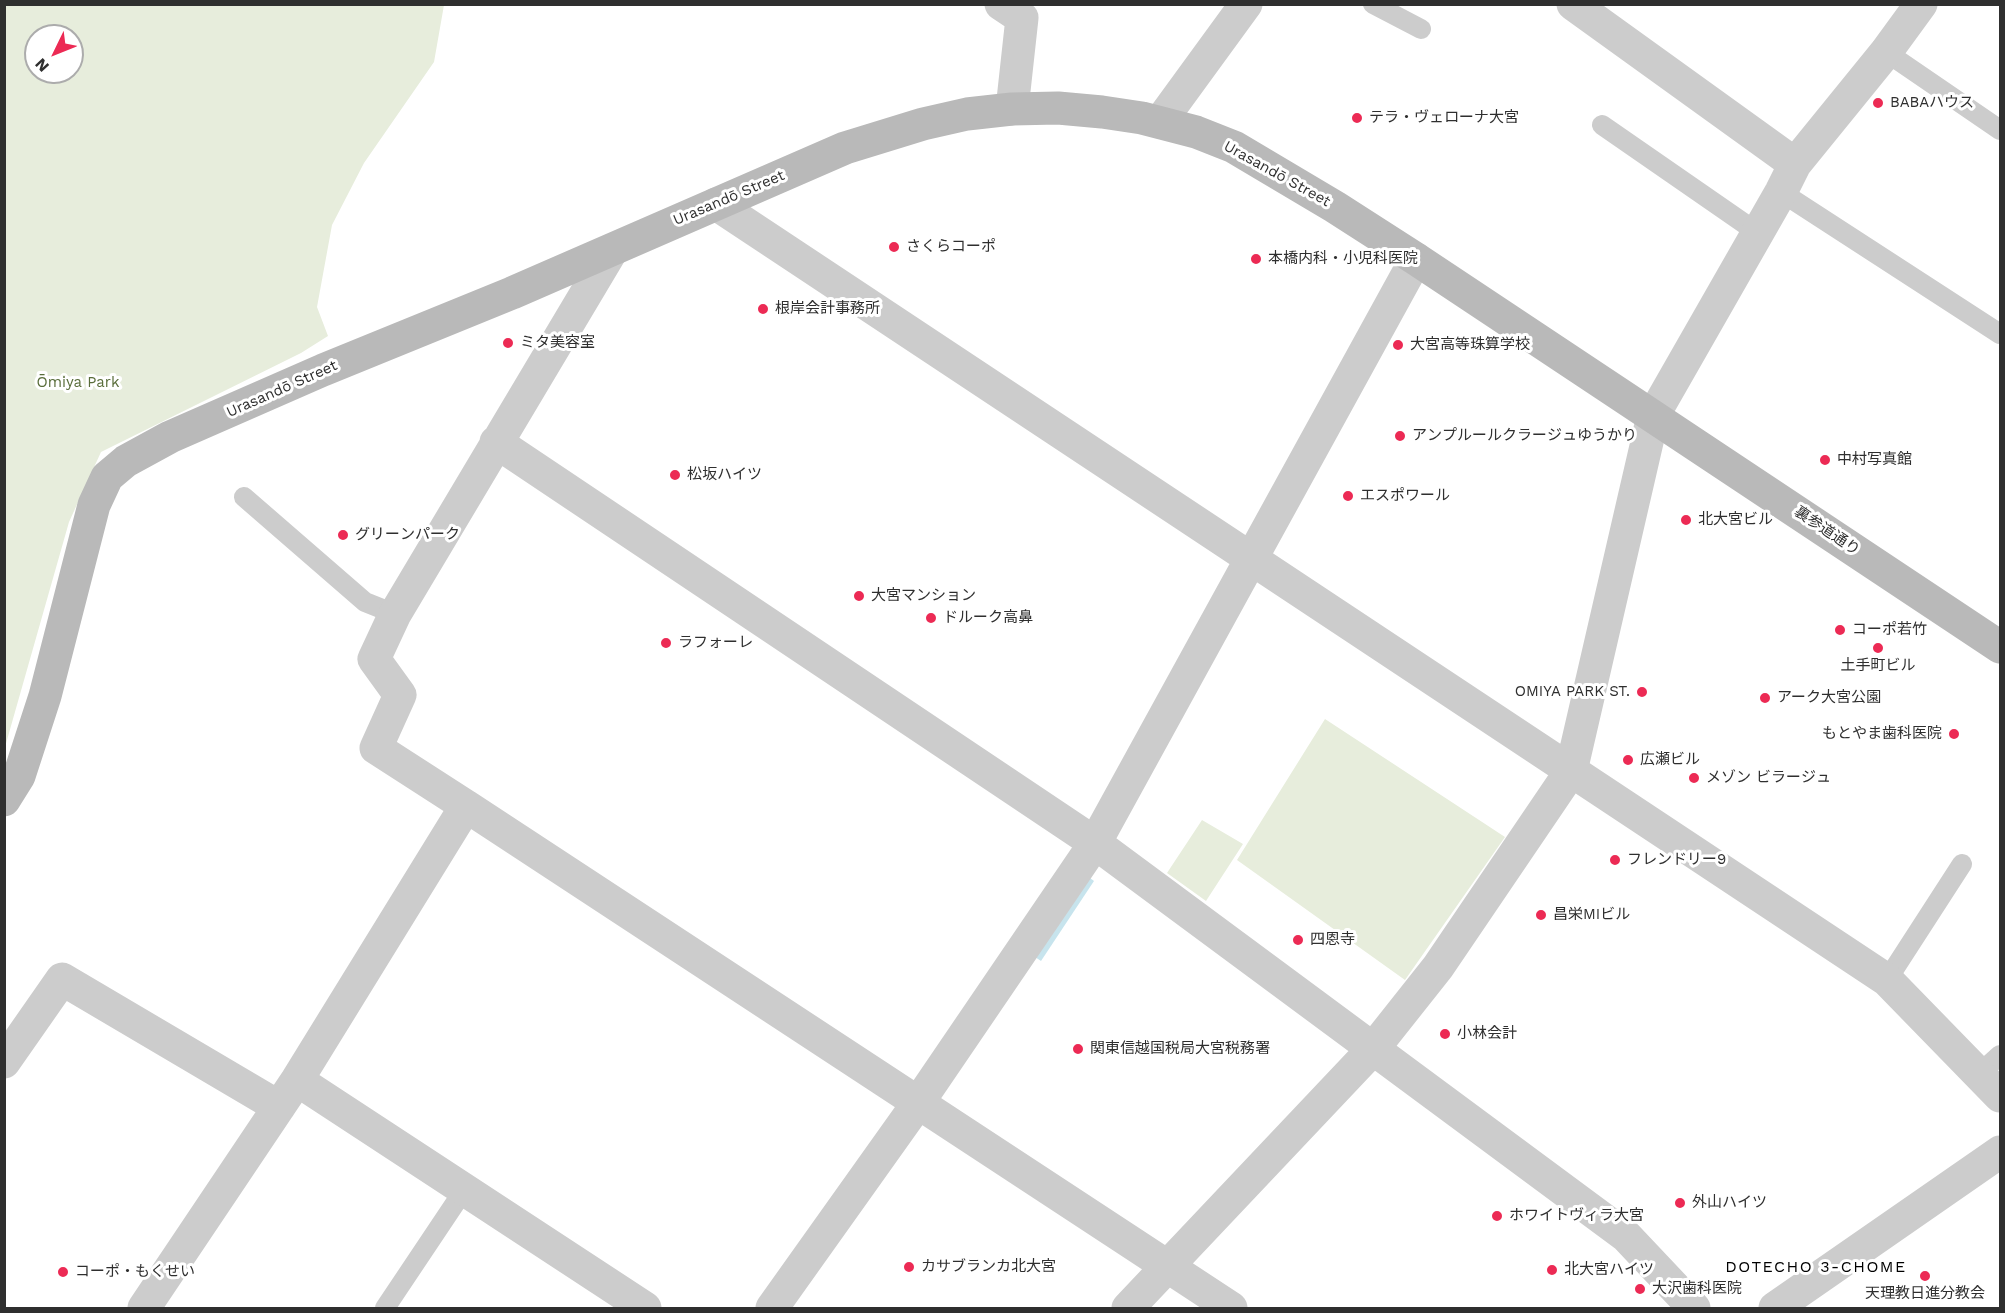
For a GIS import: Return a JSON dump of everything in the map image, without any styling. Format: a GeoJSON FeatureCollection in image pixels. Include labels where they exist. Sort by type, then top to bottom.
{"type":"FeatureCollection","features":[{"type":"Feature","properties":{"kind":"street"},"geometry":{"type":"LineString","coordinates":[[1001,4],[1022,18],[1012,109]]}},
{"type":"Feature","properties":{"kind":"street"},"geometry":{"type":"LineString","coordinates":[[1160,122],[1246,4]]}},
{"type":"Feature","properties":{"kind":"street"},"geometry":{"type":"LineString","coordinates":[[1573,4],[1788,178]]}},
{"type":"Feature","properties":{"kind":"street"},"geometry":{"type":"LineString","coordinates":[[1128,1308],[1373,1049],[1438,967],[1571,771],[1653,416],[1788,178],[1921,4]]}},
{"type":"Feature","properties":{"kind":"street","name":"Urasandō Street"},"geometry":{"type":"LineString","coordinates":[[4,800],[19,776],[41,707],[94,505],[106,477],[126,461],[170,438],[323,370],[612,250],[845,148],[934,121],[967,114],[1012,109],[1058,108],[1160,122],[1196,132],[1234,147],[1335,207],[1653,416]]}},
{"type":"Feature","properties":{"kind":"street"},"geometry":{"type":"LineString","coordinates":[[716,204],[1887,980],[1993,1075]]}},
{"type":"Feature","properties":{"kind":"street"},"geometry":{"type":"LineString","coordinates":[[612,250],[395,614],[374,659],[400,694],[376,748],[1231,1308]]}},
{"type":"Feature","properties":{"kind":"street"},"geometry":{"type":"LineString","coordinates":[[772,1308],[918,1102],[1095,843],[1416,260]]}},
{"type":"Feature","properties":{"kind":"street","name":"裏参道通り"},"geometry":{"type":"LineString","coordinates":[[1653,416],[2001,647]]}},
{"type":"Feature","properties":{"kind":"street"},"geometry":{"type":"LineString","coordinates":[[496,442],[1095,843],[1626,1236],[1694,1308]]}},
{"type":"Feature","properties":{"kind":"street"},"geometry":{"type":"LineString","coordinates":[[144,1308],[297,1080],[466,806]]}},
{"type":"Feature","properties":{"kind":"street"},"geometry":{"type":"LineString","coordinates":[[4,1062],[62,979],[279,1107]]}},
{"type":"Feature","properties":{"kind":"street"},"geometry":{"type":"LineString","coordinates":[[297,1080],[645,1308]]}},
{"type":"Feature","properties":{"kind":"street"},"geometry":{"type":"LineString","coordinates":[[1775,1308],[2001,1152]]}},
{"type":"Feature","properties":{"kind":"lane"},"geometry":{"type":"LineString","coordinates":[[1373,4],[1421,30]]}},
{"type":"Feature","properties":{"kind":"lane"},"geometry":{"type":"LineString","coordinates":[[1886,52],[2001,130]]}},
{"type":"Feature","properties":{"kind":"lane"},"geometry":{"type":"LineString","coordinates":[[1602,125],[1758,233]]}},
{"type":"Feature","properties":{"kind":"lane"},"geometry":{"type":"LineString","coordinates":[[1788,178],[2001,334]]}},
{"type":"Feature","properties":{"kind":"lane"},"geometry":{"type":"LineString","coordinates":[[244,497],[365,602],[395,614]]}},
{"type":"Feature","properties":{"kind":"lane"},"geometry":{"type":"LineString","coordinates":[[1887,980],[1962,864]]}},
{"type":"Feature","properties":{"kind":"lane"},"geometry":{"type":"LineString","coordinates":[[385,1308],[464,1190]]}},
{"type":"Feature","properties":{"kind":"green space","name":"Ōmiya Park"},"geometry":{"type":"Polygon","coordinates":[[[5,5],[444,5],[434,62],[364,163],[332,225],[317,307],[328,336],[301,353],[101,452],[69,522],[5,747],[5,5]]]}},
{"type":"Feature","properties":{"kind":"green space"},"geometry":{"type":"Polygon","coordinates":[[[1325,719],[1505,837],[1405,980],[1237,860],[1325,719]]]}},
{"type":"Feature","properties":{"kind":"green space"},"geometry":{"type":"Polygon","coordinates":[[[1202,820],[1243,844],[1206,901],[1167,873],[1202,820]]]}},
{"type":"Feature","properties":{"kind":"water"},"geometry":{"type":"Polygon","coordinates":[[[1086,875],[1094,881],[1041,961],[1032,955],[1086,875]]]}},
{"type":"Feature","properties":{"kind":"place","name":"BABAハウス"},"geometry":{"type":"Point","coordinates":[1878,103]}},
{"type":"Feature","properties":{"kind":"place","name":"テラ・ヴェローナ大宮"},"geometry":{"type":"Point","coordinates":[1357,118]}},
{"type":"Feature","properties":{"kind":"place","name":"さくらコーポ"},"geometry":{"type":"Point","coordinates":[894,247]}},
{"type":"Feature","properties":{"kind":"place","name":"本橋内科・小児科医院"},"geometry":{"type":"Point","coordinates":[1256,259]}},
{"type":"Feature","properties":{"kind":"place","name":"根岸会計事務所"},"geometry":{"type":"Point","coordinates":[763,309]}},
{"type":"Feature","properties":{"kind":"place","name":"ミタ美容室"},"geometry":{"type":"Point","coordinates":[508,343]}},
{"type":"Feature","properties":{"kind":"place","name":"大宮高等珠算学校"},"geometry":{"type":"Point","coordinates":[1398,345]}},
{"type":"Feature","properties":{"kind":"place","name":"アンプルールクラージュゆうかり"},"geometry":{"type":"Point","coordinates":[1400,436]}},
{"type":"Feature","properties":{"kind":"place","name":"中村写真館"},"geometry":{"type":"Point","coordinates":[1825,460]}},
{"type":"Feature","properties":{"kind":"place","name":"松坂ハイツ"},"geometry":{"type":"Point","coordinates":[675,475]}},
{"type":"Feature","properties":{"kind":"place","name":"エスポワール"},"geometry":{"type":"Point","coordinates":[1348,496]}},
{"type":"Feature","properties":{"kind":"place","name":"北大宮ビル"},"geometry":{"type":"Point","coordinates":[1686,520]}},
{"type":"Feature","properties":{"kind":"place","name":"グリーンパーク"},"geometry":{"type":"Point","coordinates":[343,535]}},
{"type":"Feature","properties":{"kind":"place","name":"大宮マンション"},"geometry":{"type":"Point","coordinates":[859,596]}},
{"type":"Feature","properties":{"kind":"place","name":"ドルーク高鼻"},"geometry":{"type":"Point","coordinates":[931,618]}},
{"type":"Feature","properties":{"kind":"place","name":"コーポ若竹"},"geometry":{"type":"Point","coordinates":[1840,630]}},
{"type":"Feature","properties":{"kind":"place","name":"ラフォーレ"},"geometry":{"type":"Point","coordinates":[666,643]}},
{"type":"Feature","properties":{"kind":"place","name":"土手町ビル"},"geometry":{"type":"Point","coordinates":[1878,648]}},
{"type":"Feature","properties":{"kind":"place","name":"OMIYA PARK ST."},"geometry":{"type":"Point","coordinates":[1642,692]}},
{"type":"Feature","properties":{"kind":"place","name":"アーク大宮公園"},"geometry":{"type":"Point","coordinates":[1765,698]}},
{"type":"Feature","properties":{"kind":"place","name":"もとやま歯科医院"},"geometry":{"type":"Point","coordinates":[1954,734]}},
{"type":"Feature","properties":{"kind":"place","name":"広瀬ビル"},"geometry":{"type":"Point","coordinates":[1628,760]}},
{"type":"Feature","properties":{"kind":"place","name":"メゾン ビラージュ"},"geometry":{"type":"Point","coordinates":[1694,778]}},
{"type":"Feature","properties":{"kind":"place","name":"フレンドリー9"},"geometry":{"type":"Point","coordinates":[1615,860]}},
{"type":"Feature","properties":{"kind":"place","name":"昌栄MIビル"},"geometry":{"type":"Point","coordinates":[1541,915]}},
{"type":"Feature","properties":{"kind":"place","name":"四恩寺"},"geometry":{"type":"Point","coordinates":[1298,940]}},
{"type":"Feature","properties":{"kind":"place","name":"小林会計"},"geometry":{"type":"Point","coordinates":[1445,1034]}},
{"type":"Feature","properties":{"kind":"place","name":"関東信越国税局大宮税務署"},"geometry":{"type":"Point","coordinates":[1078,1049]}},
{"type":"Feature","properties":{"kind":"place","name":"外山ハイツ"},"geometry":{"type":"Point","coordinates":[1680,1203]}},
{"type":"Feature","properties":{"kind":"place","name":"ホワイトヴィラ大宮"},"geometry":{"type":"Point","coordinates":[1497,1216]}},
{"type":"Feature","properties":{"kind":"place","name":"カサブランカ北大宮"},"geometry":{"type":"Point","coordinates":[909,1267]}},
{"type":"Feature","properties":{"kind":"place","name":"北大宮ハイツ"},"geometry":{"type":"Point","coordinates":[1552,1270]}},
{"type":"Feature","properties":{"kind":"place","name":"コーポ・もくせい"},"geometry":{"type":"Point","coordinates":[63,1272]}},
{"type":"Feature","properties":{"kind":"place","name":"天理教日進分教会"},"geometry":{"type":"Point","coordinates":[1925,1276]}},
{"type":"Feature","properties":{"kind":"place","name":"大沢歯科医院"},"geometry":{"type":"Point","coordinates":[1640,1289]}},
{"type":"Feature","properties":{"kind":"district","name":"DOTECHO 3-CHOME"},"geometry":{"type":"Point","coordinates":[1816,1267]}}]}
